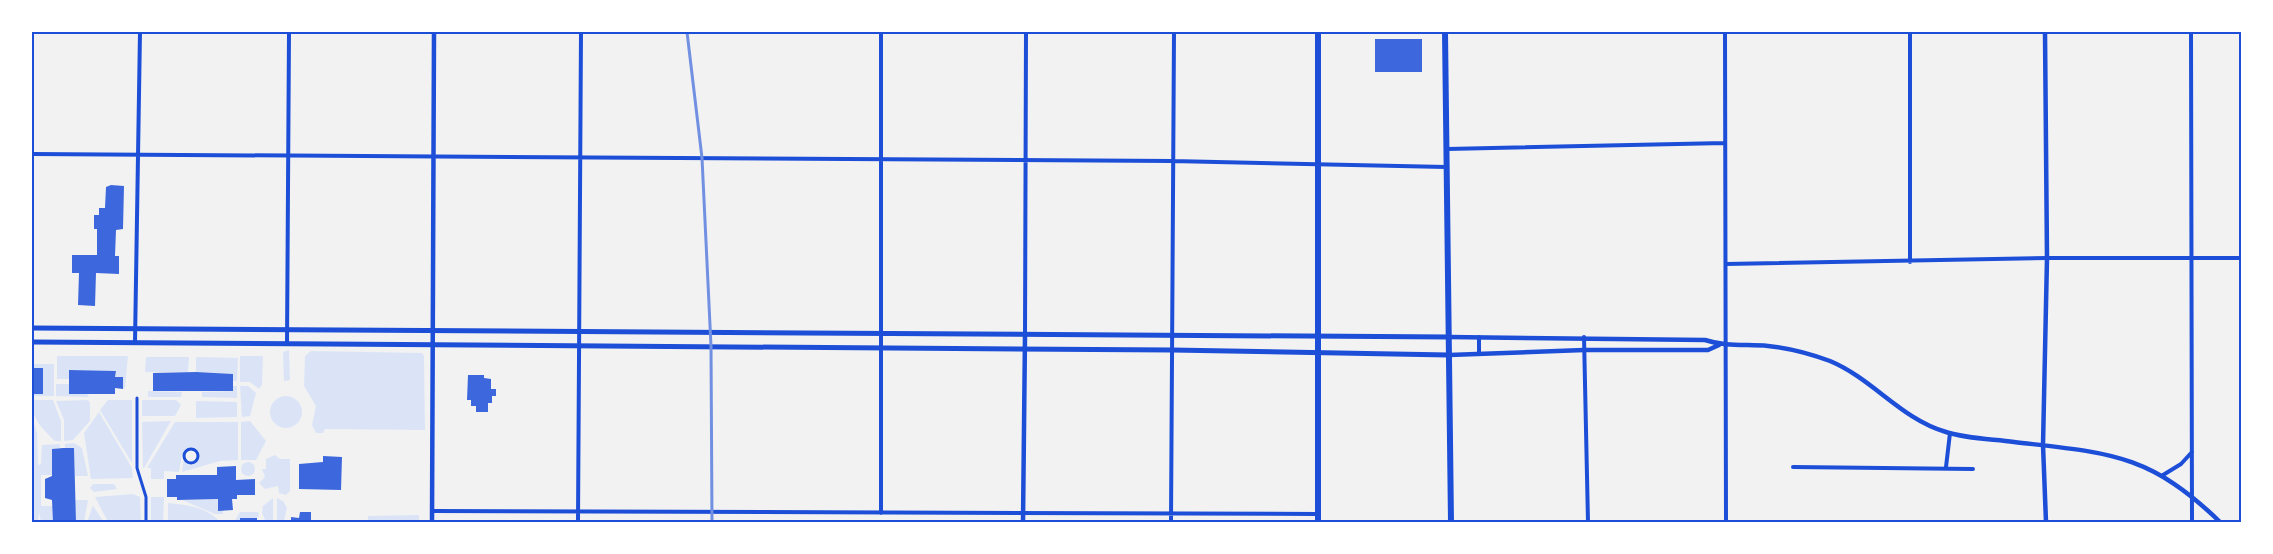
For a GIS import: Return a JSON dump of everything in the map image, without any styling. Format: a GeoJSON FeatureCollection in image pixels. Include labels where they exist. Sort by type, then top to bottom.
{"type":"FeatureCollection","features":[{"type":"Feature","properties":{"kind":"main road"},"geometry":{"type":"LineString","coordinates":[[1318,32],[1318,522]]}},
{"type":"Feature","properties":{"kind":"main road"},"geometry":{"type":"LineString","coordinates":[[1445,32],[1451,522]]}},
{"type":"Feature","properties":{"kind":"main road"},"geometry":{"type":"LineString","coordinates":[[32,328],[1449,337]]}},
{"type":"Feature","properties":{"kind":"main road"},"geometry":{"type":"LineString","coordinates":[[32,342],[880,347],[1449,355]]}},
{"type":"Feature","properties":{"kind":"street"},"geometry":{"type":"LineString","coordinates":[[135,342],[140,155],[140,32]]}},
{"type":"Feature","properties":{"kind":"street"},"geometry":{"type":"LineString","coordinates":[[287,344],[289,32]]}},
{"type":"Feature","properties":{"kind":"street"},"geometry":{"type":"LineString","coordinates":[[432,522],[434,32]]}},
{"type":"Feature","properties":{"kind":"street"},"geometry":{"type":"LineString","coordinates":[[578,522],[581,32]]}},
{"type":"Feature","properties":{"kind":"street"},"geometry":{"type":"LineString","coordinates":[[881,32],[881,513]]}},
{"type":"Feature","properties":{"kind":"street"},"geometry":{"type":"LineString","coordinates":[[1023,522],[1026,32]]}},
{"type":"Feature","properties":{"kind":"street"},"geometry":{"type":"LineString","coordinates":[[1171,522],[1174,32]]}},
{"type":"Feature","properties":{"kind":"street"},"geometry":{"type":"LineString","coordinates":[[1725,32],[1726,264],[1722,345],[1726,522]]}},
{"type":"Feature","properties":{"kind":"street"},"geometry":{"type":"LineString","coordinates":[[1910,32],[1910,262]]}},
{"type":"Feature","properties":{"kind":"street"},"geometry":{"type":"LineString","coordinates":[[2045,32],[2047,258],[2043,445],[2046,522]]}},
{"type":"Feature","properties":{"kind":"street"},"geometry":{"type":"LineString","coordinates":[[2191,32],[2192,522]]}},
{"type":"Feature","properties":{"kind":"street"},"geometry":{"type":"LineString","coordinates":[[1446,148],[1725,143]]}},
{"type":"Feature","properties":{"kind":"street"},"geometry":{"type":"LineString","coordinates":[[32,154],[1172,161],[1446,167]]}},
{"type":"Feature","properties":{"kind":"street"},"geometry":{"type":"LineString","coordinates":[[1726,264],[2047,258],[2241,258]]}},
{"type":"Feature","properties":{"kind":"street"},"geometry":{"type":"LineString","coordinates":[[1449,337],[1705,340],[1722,345],[1770,346],[1831,362],[1854,373],[1902,411],[1950,433],[2114,455],[2163,475],[2191,494],[2220,522]]}},
{"type":"Feature","properties":{"kind":"street"},"geometry":{"type":"LineString","coordinates":[[1479,337],[1479,354]]}},
{"type":"Feature","properties":{"kind":"street"},"geometry":{"type":"LineString","coordinates":[[1584,337],[1588,522]]}},
{"type":"Feature","properties":{"kind":"street"},"geometry":{"type":"LineString","coordinates":[[1449,355],[1584,350],[1708,350],[1722,345]]}},
{"type":"Feature","properties":{"kind":"street"},"geometry":{"type":"LineString","coordinates":[[137,398],[137,468],[146,497],[146,522]]}},
{"type":"Feature","properties":{"kind":"street"},"geometry":{"type":"LineString","coordinates":[[1946,467],[1950,433]]}},
{"type":"Feature","properties":{"kind":"street"},"geometry":{"type":"LineString","coordinates":[[193,450],[197,458],[189,462],[184,455],[187,451],[193,450]]}},
{"type":"Feature","properties":{"kind":"street"},"geometry":{"type":"LineString","coordinates":[[2163,475],[2181,464],[2192,452]]}},
{"type":"Feature","properties":{"kind":"street"},"geometry":{"type":"LineString","coordinates":[[1793,467],[1973,469]]}},
{"type":"Feature","properties":{"kind":"street"},"geometry":{"type":"LineString","coordinates":[[432,511],[1318,514]]}},
{"type":"Feature","properties":{"kind":"shaded area"},"geometry":{"type":"Polygon","coordinates":[[[289,350],[290,380],[284,381],[283,352],[289,350]]]}},
{"type":"Feature","properties":{"kind":"shaded area"},"geometry":{"type":"Polygon","coordinates":[[[311,351],[422,353],[424,356],[425,430],[325,429],[323,433],[316,433],[312,425],[316,406],[304,386],[305,356],[311,351]]]}},
{"type":"Feature","properties":{"kind":"shaded area"},"geometry":{"type":"Polygon","coordinates":[[[57,356],[128,356],[125,388],[123,389],[123,377],[115,377],[116,371],[69,370],[69,379],[57,379],[57,356]]]}},
{"type":"Feature","properties":{"kind":"shaded area"},"geometry":{"type":"Polygon","coordinates":[[[240,356],[263,356],[262,385],[259,389],[250,382],[240,382],[240,356]]]}},
{"type":"Feature","properties":{"kind":"shaded area"},"geometry":{"type":"Polygon","coordinates":[[[146,357],[189,357],[188,372],[145,372],[146,357]]]}},
{"type":"Feature","properties":{"kind":"shaded area"},"geometry":{"type":"Polygon","coordinates":[[[196,357],[238,358],[237,381],[233,381],[233,374],[196,372],[196,357]]]}},
{"type":"Feature","properties":{"kind":"shaded area"},"geometry":{"type":"Polygon","coordinates":[[[34,364],[54,364],[54,396],[32,396],[32,394],[43,394],[43,369],[34,368],[34,364]]]}},
{"type":"Feature","properties":{"kind":"shaded area"},"geometry":{"type":"Polygon","coordinates":[[[56,384],[69,384],[69,394],[87,394],[89,397],[56,396],[56,384]]]}},
{"type":"Feature","properties":{"kind":"shaded area"},"geometry":{"type":"Polygon","coordinates":[[[233,386],[237,386],[237,398],[202,397],[202,392],[233,391],[233,386]]]}},
{"type":"Feature","properties":{"kind":"shaded area"},"geometry":{"type":"Polygon","coordinates":[[[240,386],[248,386],[256,393],[250,416],[242,417],[240,386]]]}},
{"type":"Feature","properties":{"kind":"shaded area"},"geometry":{"type":"Polygon","coordinates":[[[148,391],[182,392],[181,397],[148,397],[148,391]]]}},
{"type":"Feature","properties":{"kind":"shaded area"},"geometry":{"type":"Polygon","coordinates":[[[286,396],[298,400],[302,412],[298,424],[286,428],[274,424],[270,412],[274,400],[286,396]]]}},
{"type":"Feature","properties":{"kind":"shaded area"},"geometry":{"type":"Polygon","coordinates":[[[32,400],[53,400],[61,421],[61,441],[55,441],[39,423],[33,413],[32,400]]]}},
{"type":"Feature","properties":{"kind":"shaded area"},"geometry":{"type":"Polygon","coordinates":[[[88,400],[90,421],[73,440],[64,441],[64,420],[56,401],[88,400]]]}},
{"type":"Feature","properties":{"kind":"shaded area"},"geometry":{"type":"Polygon","coordinates":[[[108,400],[132,400],[132,463],[100,410],[108,400]]]}},
{"type":"Feature","properties":{"kind":"shaded area"},"geometry":{"type":"Polygon","coordinates":[[[142,400],[176,400],[181,405],[175,416],[142,416],[142,400]]]}},
{"type":"Feature","properties":{"kind":"shaded area"},"geometry":{"type":"Polygon","coordinates":[[[196,401],[237,402],[237,417],[196,418],[196,401]]]}},
{"type":"Feature","properties":{"kind":"shaded area"},"geometry":{"type":"Polygon","coordinates":[[[99,412],[132,468],[133,478],[91,479],[84,433],[99,412]]]}},
{"type":"Feature","properties":{"kind":"shaded area"},"geometry":{"type":"Polygon","coordinates":[[[32,417],[37,433],[38,465],[41,464],[42,445],[60,444],[60,448],[52,449],[52,475],[41,475],[41,506],[53,506],[53,522],[41,522],[39,512],[38,522],[32,522],[32,417]]]}},
{"type":"Feature","properties":{"kind":"shaded area"},"geometry":{"type":"Polygon","coordinates":[[[171,421],[144,468],[143,468],[142,422],[171,421]]]}},
{"type":"Feature","properties":{"kind":"shaded area"},"geometry":{"type":"Polygon","coordinates":[[[250,421],[266,441],[256,460],[241,460],[241,422],[250,421]]]}},
{"type":"Feature","properties":{"kind":"shaded area"},"geometry":{"type":"Polygon","coordinates":[[[175,422],[238,422],[238,460],[220,461],[182,472],[184,456],[189,462],[197,458],[195,451],[188,450],[182,455],[179,472],[164,471],[164,479],[151,479],[151,468],[147,468],[175,422]]]}},
{"type":"Feature","properties":{"kind":"shaded area"},"geometry":{"type":"Polygon","coordinates":[[[74,443],[82,448],[88,476],[75,476],[74,448],[65,448],[65,444],[74,443]]]}},
{"type":"Feature","properties":{"kind":"shaded area"},"geometry":{"type":"Polygon","coordinates":[[[275,455],[280,459],[290,459],[290,491],[286,495],[279,493],[278,486],[265,489],[259,483],[265,477],[262,469],[266,469],[266,459],[275,455]]]}},
{"type":"Feature","properties":{"kind":"shaded area"},"geometry":{"type":"Polygon","coordinates":[[[248,462],[253,464],[255,469],[253,474],[248,476],[243,474],[241,469],[243,464],[248,462]]]}},
{"type":"Feature","properties":{"kind":"shaded area"},"geometry":{"type":"Polygon","coordinates":[[[93,484],[114,484],[117,489],[94,492],[90,488],[93,484]]]}},
{"type":"Feature","properties":{"kind":"shaded area"},"geometry":{"type":"Polygon","coordinates":[[[133,494],[140,497],[141,522],[108,522],[95,497],[133,494]]]}},
{"type":"Feature","properties":{"kind":"shaded area"},"geometry":{"type":"Polygon","coordinates":[[[151,497],[164,497],[163,522],[151,522],[151,497]]]}},
{"type":"Feature","properties":{"kind":"shaded area"},"geometry":{"type":"Polygon","coordinates":[[[273,498],[273,520],[265,520],[262,513],[263,506],[273,498]]]}},
{"type":"Feature","properties":{"kind":"shaded area"},"geometry":{"type":"Polygon","coordinates":[[[277,498],[283,501],[287,508],[284,520],[277,520],[277,498]]]}},
{"type":"Feature","properties":{"kind":"shaded area"},"geometry":{"type":"Polygon","coordinates":[[[218,499],[218,510],[223,510],[223,514],[215,514],[182,500],[218,499]]]}},
{"type":"Feature","properties":{"kind":"shaded area"},"geometry":{"type":"Polygon","coordinates":[[[75,500],[88,500],[84,522],[76,522],[75,500]]]}},
{"type":"Feature","properties":{"kind":"shaded area"},"geometry":{"type":"Polygon","coordinates":[[[168,503],[203,510],[220,522],[168,522],[168,503]]]}},
{"type":"Feature","properties":{"kind":"shaded area"},"geometry":{"type":"Polygon","coordinates":[[[93,506],[104,522],[87,522],[93,506]]]}},
{"type":"Feature","properties":{"kind":"shaded area"},"geometry":{"type":"Polygon","coordinates":[[[240,512],[258,512],[259,516],[240,518],[240,522],[234,522],[240,512]]]}},
{"type":"Feature","properties":{"kind":"shaded area"},"geometry":{"type":"Polygon","coordinates":[[[419,515],[419,522],[368,522],[368,516],[419,515]]]}},
{"type":"Feature","properties":{"kind":"building"},"geometry":{"type":"Polygon","coordinates":[[[1375,39],[1422,39],[1422,72],[1375,72],[1375,39]]]}},
{"type":"Feature","properties":{"kind":"building"},"geometry":{"type":"Polygon","coordinates":[[[124,186],[123,229],[116,230],[115,256],[119,256],[119,274],[96,273],[95,306],[78,305],[79,273],[72,273],[72,255],[97,255],[97,229],[94,229],[94,215],[99,215],[99,208],[105,208],[106,187],[124,186]]]}},
{"type":"Feature","properties":{"kind":"building"},"geometry":{"type":"Polygon","coordinates":[[[32,364],[34,368],[43,368],[43,394],[32,394],[32,364]]]}},
{"type":"Feature","properties":{"kind":"building"},"geometry":{"type":"Polygon","coordinates":[[[69,370],[116,371],[115,377],[123,377],[123,389],[115,388],[115,394],[69,394],[69,370]]]}},
{"type":"Feature","properties":{"kind":"building"},"geometry":{"type":"Polygon","coordinates":[[[153,373],[233,374],[233,391],[153,391],[153,373]]]}},
{"type":"Feature","properties":{"kind":"building"},"geometry":{"type":"Polygon","coordinates":[[[468,375],[484,375],[484,378],[491,379],[491,389],[496,389],[496,396],[492,396],[492,403],[488,403],[488,412],[476,412],[476,406],[471,406],[471,400],[467,400],[468,375]]]}},
{"type":"Feature","properties":{"kind":"building"},"geometry":{"type":"Polygon","coordinates":[[[74,448],[76,522],[53,522],[52,500],[45,498],[45,479],[52,476],[52,449],[74,448]]]}},
{"type":"Feature","properties":{"kind":"building"},"geometry":{"type":"Polygon","coordinates":[[[323,456],[342,457],[341,490],[299,489],[299,464],[323,462],[323,456]]]}},
{"type":"Feature","properties":{"kind":"building"},"geometry":{"type":"Polygon","coordinates":[[[236,466],[236,480],[255,479],[255,495],[237,495],[237,499],[232,499],[233,510],[218,511],[218,499],[177,500],[177,497],[167,497],[167,479],[176,479],[176,475],[217,475],[217,467],[236,466]]]}},
{"type":"Feature","properties":{"kind":"building"},"geometry":{"type":"Polygon","coordinates":[[[300,512],[311,512],[311,520],[361,520],[361,522],[291,522],[291,517],[299,518],[300,512]]]}},
{"type":"Feature","properties":{"kind":"building"},"geometry":{"type":"Polygon","coordinates":[[[240,518],[257,518],[257,522],[240,522],[240,518]]]}},
{"type":"Feature","properties":{"kind":"railway"},"geometry":{"type":"LineString","coordinates":[[687,32],[702,158],[711,346],[712,522]]}}]}
